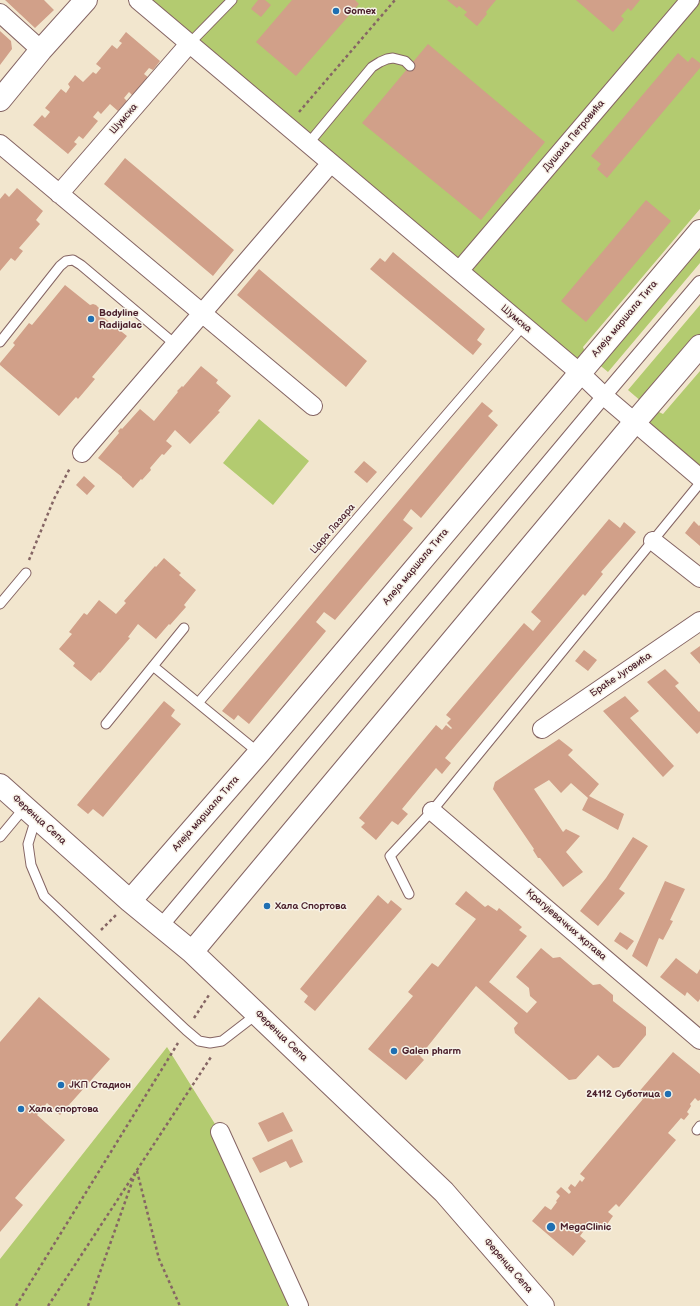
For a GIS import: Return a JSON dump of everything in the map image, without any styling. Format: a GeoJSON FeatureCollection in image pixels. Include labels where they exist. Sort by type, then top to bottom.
{"type":"FeatureCollection","features":[{"type":"Feature","properties":{"kind":"street"},"geometry":{"type":"LineString","coordinates":[[0,100],[41,50],[86,0]]}},
{"type":"Feature","properties":{"kind":"street","name":"Шумска"},"geometry":{"type":"LineString","coordinates":[[138,0],[580,373],[634,423],[700,478]]}},
{"type":"Feature","properties":{"kind":"street","name":"Душана Петровића"},"geometry":{"type":"LineString","coordinates":[[459,271],[690,0]]}},
{"type":"Feature","properties":{"kind":"street"},"geometry":{"type":"LineString","coordinates":[[0,13],[41,50]]}},
{"type":"Feature","properties":{"kind":"street","name":"Шумска"},"geometry":{"type":"LineString","coordinates":[[59,194],[189,44]]}},
{"type":"Feature","properties":{"kind":"street"},"geometry":{"type":"LineString","coordinates":[[0,144],[312,406]]}},
{"type":"Feature","properties":{"kind":"street"},"geometry":{"type":"LineString","coordinates":[[82,453],[331,163]]}},
{"type":"Feature","properties":{"kind":"street","name":"Алеја маршала Тита"},"geometry":{"type":"LineString","coordinates":[[130,901],[260,753],[700,231]]}},
{"type":"Feature","properties":{"kind":"street"},"geometry":{"type":"LineString","coordinates":[[161,926],[700,283]]}},
{"type":"Feature","properties":{"kind":"street"},"geometry":{"type":"LineString","coordinates":[[192,952],[700,346]]}},
{"type":"Feature","properties":{"kind":"street"},"geometry":{"type":"LineString","coordinates":[[653,541],[700,578]]}},
{"type":"Feature","properties":{"kind":"street","name":"Браће Југовића"},"geometry":{"type":"LineString","coordinates":[[542,729],[700,621]]}},
{"type":"Feature","properties":{"kind":"street","name":"Ференца Сепа"},"geometry":{"type":"LineString","coordinates":[[0,784],[130,901],[192,952],[444,1192],[543,1306]]}},
{"type":"Feature","properties":{"kind":"street","name":"Крагујевачких жртава"},"geometry":{"type":"LineString","coordinates":[[432,811],[700,1040]]}},
{"type":"Feature","properties":{"kind":"street"},"geometry":{"type":"LineString","coordinates":[[220,1132],[299,1306]]}},
{"type":"Feature","properties":{"kind":"lane"},"geometry":{"type":"LineString","coordinates":[[189,44],[232,0]]}},
{"type":"Feature","properties":{"kind":"lane"},"geometry":{"type":"LineString","coordinates":[[308,144],[372,67],[387,59],[394,58],[405,61],[410,66]]}},
{"type":"Feature","properties":{"kind":"lane"},"geometry":{"type":"LineString","coordinates":[[0,342],[60,266],[66,261],[73,260],[81,265],[176,345]]}},
{"type":"Feature","properties":{"kind":"lane","name":"Цара Лазара"},"geometry":{"type":"LineString","coordinates":[[198,703],[524,326]]}},
{"type":"Feature","properties":{"kind":"lane"},"geometry":{"type":"LineString","coordinates":[[409,894],[390,856],[432,811],[700,484]]}},
{"type":"Feature","properties":{"kind":"lane"},"geometry":{"type":"LineString","coordinates":[[0,604],[26,573]]}},
{"type":"Feature","properties":{"kind":"lane"},"geometry":{"type":"LineString","coordinates":[[106,724],[184,628]]}},
{"type":"Feature","properties":{"kind":"lane"},"geometry":{"type":"LineString","coordinates":[[153,666],[260,753]]}},
{"type":"Feature","properties":{"kind":"lane"},"geometry":{"type":"LineString","coordinates":[[0,837],[30,812]]}},
{"type":"Feature","properties":{"kind":"lane"},"geometry":{"type":"LineString","coordinates":[[30,812],[28,844],[31,865],[44,896],[186,1030],[200,1041],[210,1043],[222,1041],[258,1014]]}},
{"type":"Feature","properties":{"kind":"path"},"geometry":{"type":"LineString","coordinates":[[287,126],[395,0]]}},
{"type":"Feature","properties":{"kind":"path"},"geometry":{"type":"LineString","coordinates":[[26,573],[32,551],[54,499],[70,467],[82,453]]}},
{"type":"Feature","properties":{"kind":"path"},"geometry":{"type":"LineString","coordinates":[[91,940],[130,901]]}},
{"type":"Feature","properties":{"kind":"path"},"geometry":{"type":"LineString","coordinates":[[16,1306],[186,1030],[220,978]]}},
{"type":"Feature","properties":{"kind":"path"},"geometry":{"type":"LineString","coordinates":[[48,1306],[222,1041]]}},
{"type":"Feature","properties":{"kind":"path"},"geometry":{"type":"LineString","coordinates":[[88,1306],[137,1170]]}},
{"type":"Feature","properties":{"kind":"path"},"geometry":{"type":"LineString","coordinates":[[137,1170],[158,1258],[180,1306]]}},
{"type":"Feature","properties":{"kind":"green space"},"geometry":{"type":"Polygon","coordinates":[[[147,0],[700,0],[700,209],[583,347],[587,357],[581,364],[147,0]]]}},
{"type":"Feature","properties":{"kind":"green space"},"geometry":{"type":"Polygon","coordinates":[[[700,239],[700,263],[608,372],[596,362],[700,239]]]}},
{"type":"Feature","properties":{"kind":"green space"},"geometry":{"type":"Polygon","coordinates":[[[700,305],[700,335],[642,402],[628,390],[700,305]]]}},
{"type":"Feature","properties":{"kind":"green space"},"geometry":{"type":"Polygon","coordinates":[[[700,371],[700,470],[642,421],[651,408],[663,414],[700,371]]]}},
{"type":"Feature","properties":{"kind":"green space"},"geometry":{"type":"Polygon","coordinates":[[[259,419],[309,461],[273,505],[223,463],[259,419]]]}},
{"type":"Feature","properties":{"kind":"green space"},"geometry":{"type":"Polygon","coordinates":[[[167,1047],[220,1132],[301,1306],[0,1306],[0,1259],[167,1047]]]}},
{"type":"Feature","properties":{"kind":"building"},"geometry":{"type":"Polygon","coordinates":[[[5,0],[44,0],[54,10],[35,28],[5,0]]]}},
{"type":"Feature","properties":{"kind":"building"},"geometry":{"type":"Polygon","coordinates":[[[258,0],[265,0],[271,5],[261,17],[251,9],[258,0]]]}},
{"type":"Feature","properties":{"kind":"building"},"geometry":{"type":"Polygon","coordinates":[[[292,0],[355,0],[359,4],[296,76],[256,42],[292,0]]]}},
{"type":"Feature","properties":{"kind":"building"},"geometry":{"type":"Polygon","coordinates":[[[447,0],[496,0],[477,26],[464,15],[467,12],[459,6],[457,8],[447,0]]]}},
{"type":"Feature","properties":{"kind":"building"},"geometry":{"type":"Polygon","coordinates":[[[576,0],[640,0],[631,11],[628,8],[621,16],[624,19],[613,32],[576,0]]]}},
{"type":"Feature","properties":{"kind":"building"},"geometry":{"type":"Polygon","coordinates":[[[0,31],[11,41],[12,49],[0,65],[0,31]]]}},
{"type":"Feature","properties":{"kind":"building"},"geometry":{"type":"Polygon","coordinates":[[[126,32],[160,61],[153,70],[149,68],[144,74],[149,78],[133,96],[129,92],[124,98],[127,101],[118,111],[110,104],[101,114],[98,111],[93,117],[98,121],[83,139],[79,136],[74,142],[77,144],[68,154],[33,125],[42,115],[45,118],[50,112],[45,108],[61,89],[66,93],[70,87],[68,84],[75,75],[83,82],[93,72],[96,74],[101,68],[96,64],[112,45],[117,49],[122,43],[119,41],[126,32]]]}},
{"type":"Feature","properties":{"kind":"building"},"geometry":{"type":"Polygon","coordinates":[[[428,44],[545,142],[481,220],[362,123],[428,44]]]}},
{"type":"Feature","properties":{"kind":"building"},"geometry":{"type":"Polygon","coordinates":[[[678,53],[688,62],[692,57],[700,63],[700,68],[607,178],[597,169],[601,164],[591,156],[678,53]]]}},
{"type":"Feature","properties":{"kind":"building"},"geometry":{"type":"Polygon","coordinates":[[[125,158],[234,250],[213,276],[104,184],[125,158]]]}},
{"type":"Feature","properties":{"kind":"building"},"geometry":{"type":"Polygon","coordinates":[[[17,188],[43,211],[36,220],[40,224],[19,248],[23,251],[15,261],[11,258],[0,271],[0,199],[5,193],[9,197],[17,188]]]}},
{"type":"Feature","properties":{"kind":"building"},"geometry":{"type":"Polygon","coordinates":[[[646,200],[671,221],[586,322],[561,301],[646,200]]]}},
{"type":"Feature","properties":{"kind":"building"},"geometry":{"type":"Polygon","coordinates":[[[393,252],[485,329],[477,340],[482,344],[473,355],[370,269],[380,258],[385,262],[393,252]]]}},
{"type":"Feature","properties":{"kind":"building"},"geometry":{"type":"Polygon","coordinates":[[[259,269],[367,361],[346,387],[237,295],[259,269]]]}},
{"type":"Feature","properties":{"kind":"building"},"geometry":{"type":"Polygon","coordinates":[[[65,285],[90,305],[96,305],[102,311],[103,317],[127,336],[92,377],[95,379],[78,399],[76,397],[59,416],[0,365],[0,363],[15,345],[13,343],[29,323],[32,325],[65,285]]]}},
{"type":"Feature","properties":{"kind":"building"},"geometry":{"type":"Polygon","coordinates":[[[201,366],[218,380],[216,383],[231,396],[218,411],[220,412],[190,444],[175,430],[166,441],[172,446],[164,455],[162,454],[150,468],[151,470],[133,488],[98,458],[119,433],[118,431],[121,428],[122,429],[140,409],[154,421],[178,392],[177,391],[182,386],[183,387],[201,366]]]}},
{"type":"Feature","properties":{"kind":"building"},"geometry":{"type":"Polygon","coordinates":[[[482,402],[493,411],[488,416],[498,425],[421,518],[411,509],[403,520],[413,528],[335,620],[324,612],[316,622],[326,631],[249,724],[238,715],[234,720],[222,711],[482,402]]]}},
{"type":"Feature","properties":{"kind":"building"},"geometry":{"type":"Polygon","coordinates":[[[364,461],[377,472],[367,483],[354,472],[364,461]]]}},
{"type":"Feature","properties":{"kind":"building"},"geometry":{"type":"Polygon","coordinates":[[[84,476],[95,486],[87,495],[76,485],[84,476]]]}},
{"type":"Feature","properties":{"kind":"building"},"geometry":{"type":"Polygon","coordinates":[[[609,519],[620,528],[624,522],[636,532],[601,572],[603,574],[585,596],[583,594],[445,758],[451,763],[442,774],[436,768],[402,809],[408,814],[398,825],[392,821],[376,840],[361,827],[365,823],[359,818],[436,725],[442,730],[446,725],[451,729],[452,728],[447,723],[451,719],[446,715],[524,623],[533,631],[541,621],[531,612],[609,519]]]}},
{"type":"Feature","properties":{"kind":"building"},"geometry":{"type":"Polygon","coordinates":[[[694,521],[699,526],[700,525],[700,546],[685,533],[694,521]]]}},
{"type":"Feature","properties":{"kind":"building"},"geometry":{"type":"Polygon","coordinates":[[[164,558],[181,573],[179,575],[196,590],[184,605],[186,607],[156,639],[138,624],[128,637],[130,638],[100,673],[99,672],[91,681],[73,666],[75,663],[59,649],[72,634],[69,632],[84,613],[87,615],[99,600],[116,614],[126,603],[124,601],[164,558]]]}},
{"type":"Feature","properties":{"kind":"building"},"geometry":{"type":"Polygon","coordinates":[[[700,646],[700,664],[690,653],[700,646]]]}},
{"type":"Feature","properties":{"kind":"building"},"geometry":{"type":"Polygon","coordinates":[[[584,650],[597,660],[588,671],[575,661],[584,650]]]}},
{"type":"Feature","properties":{"kind":"building"},"geometry":{"type":"Polygon","coordinates":[[[665,669],[679,683],[675,686],[699,712],[700,711],[700,731],[697,734],[647,682],[665,669]]]}},
{"type":"Feature","properties":{"kind":"building"},"geometry":{"type":"Polygon","coordinates":[[[625,696],[639,711],[630,718],[674,766],[663,777],[603,711],[625,696]]]}},
{"type":"Feature","properties":{"kind":"building"},"geometry":{"type":"Polygon","coordinates":[[[164,701],[175,710],[171,716],[181,724],[103,817],[93,809],[88,814],[77,805],[164,701]]]}},
{"type":"Feature","properties":{"kind":"building"},"geometry":{"type":"Polygon","coordinates":[[[559,739],[573,750],[568,755],[599,784],[589,796],[624,814],[618,830],[582,810],[588,798],[571,783],[561,793],[549,780],[534,789],[563,832],[566,829],[580,836],[566,852],[583,872],[563,887],[540,858],[538,858],[533,850],[534,849],[493,789],[495,782],[559,739]]]}},
{"type":"Feature","properties":{"kind":"building"},"geometry":{"type":"Polygon","coordinates":[[[633,837],[648,846],[619,889],[625,893],[598,926],[580,911],[606,878],[633,837]]]}},
{"type":"Feature","properties":{"kind":"building"},"geometry":{"type":"Polygon","coordinates":[[[665,881],[685,889],[670,920],[673,921],[663,940],[659,938],[647,967],[632,956],[665,881]]]}},
{"type":"Feature","properties":{"kind":"building"},"geometry":{"type":"Polygon","coordinates":[[[466,891],[485,907],[488,905],[497,911],[499,908],[522,927],[519,930],[527,936],[489,982],[527,1013],[537,1002],[530,996],[529,988],[516,977],[541,948],[553,958],[560,957],[593,985],[600,984],[613,995],[613,1001],[646,1027],[646,1035],[619,1067],[613,1068],[598,1055],[576,1079],[569,1080],[515,1033],[514,1028],[518,1023],[476,986],[420,1056],[424,1060],[406,1080],[368,1049],[413,996],[408,992],[432,963],[438,967],[476,919],[455,904],[466,891]]]}},
{"type":"Feature","properties":{"kind":"building"},"geometry":{"type":"Polygon","coordinates":[[[378,895],[388,904],[391,900],[402,909],[315,1011],[304,1002],[308,996],[300,989],[378,895]]]}},
{"type":"Feature","properties":{"kind":"building"},"geometry":{"type":"Polygon","coordinates":[[[620,932],[634,941],[627,950],[614,941],[620,932]]]}},
{"type":"Feature","properties":{"kind":"building"},"geometry":{"type":"Polygon","coordinates":[[[676,958],[697,974],[700,969],[700,999],[698,1002],[687,992],[685,996],[660,977],[676,958]]]}},
{"type":"Feature","properties":{"kind":"building","name":"Хала спортова"},"geometry":{"type":"Polygon","coordinates":[[[39,997],[110,1059],[60,1115],[47,1103],[37,1115],[65,1140],[15,1198],[23,1205],[0,1232],[0,1042],[39,997]]]}},
{"type":"Feature","properties":{"kind":"building"},"geometry":{"type":"Polygon","coordinates":[[[673,1052],[700,1074],[700,1100],[698,1101],[695,1098],[690,1104],[691,1106],[687,1112],[689,1114],[684,1120],[681,1118],[668,1133],[676,1140],[619,1207],[616,1204],[608,1212],[613,1216],[605,1227],[600,1223],[597,1227],[594,1224],[588,1230],[586,1228],[580,1236],[586,1241],[573,1256],[532,1221],[545,1206],[551,1210],[560,1196],[556,1192],[561,1187],[569,1194],[571,1192],[568,1188],[571,1184],[575,1187],[580,1180],[582,1182],[585,1178],[580,1174],[643,1099],[637,1094],[673,1052]]]}},
{"type":"Feature","properties":{"kind":"building"},"geometry":{"type":"Polygon","coordinates":[[[283,1112],[293,1131],[268,1142],[258,1123],[283,1112]]]}},
{"type":"Feature","properties":{"kind":"building"},"geometry":{"type":"Polygon","coordinates":[[[292,1139],[303,1162],[290,1168],[286,1161],[260,1173],[252,1158],[292,1139]]]}},
{"type":"Feature","properties":{"kind":"place","name":"Gomex"},"geometry":{"type":"Point","coordinates":[336,11]}},
{"type":"Feature","properties":{"kind":"place","name":"Bodyline Radijalac"},"geometry":{"type":"Point","coordinates":[91,319]}},
{"type":"Feature","properties":{"kind":"place","name":"Хала Спортова"},"geometry":{"type":"Point","coordinates":[267,906]}},
{"type":"Feature","properties":{"kind":"place","name":"Galen pharm"},"geometry":{"type":"Point","coordinates":[394,1051]}},
{"type":"Feature","properties":{"kind":"place","name":"ЈКП Стадион"},"geometry":{"type":"Point","coordinates":[61,1085]}},
{"type":"Feature","properties":{"kind":"place","name":"24112 Суботица"},"geometry":{"type":"Point","coordinates":[668,1094]}},
{"type":"Feature","properties":{"kind":"place","name":"Хала спортова"},"geometry":{"type":"Point","coordinates":[21,1109]}},
{"type":"Feature","properties":{"kind":"place","name":"MegaClinic"},"geometry":{"type":"Point","coordinates":[551,1227]}}]}
